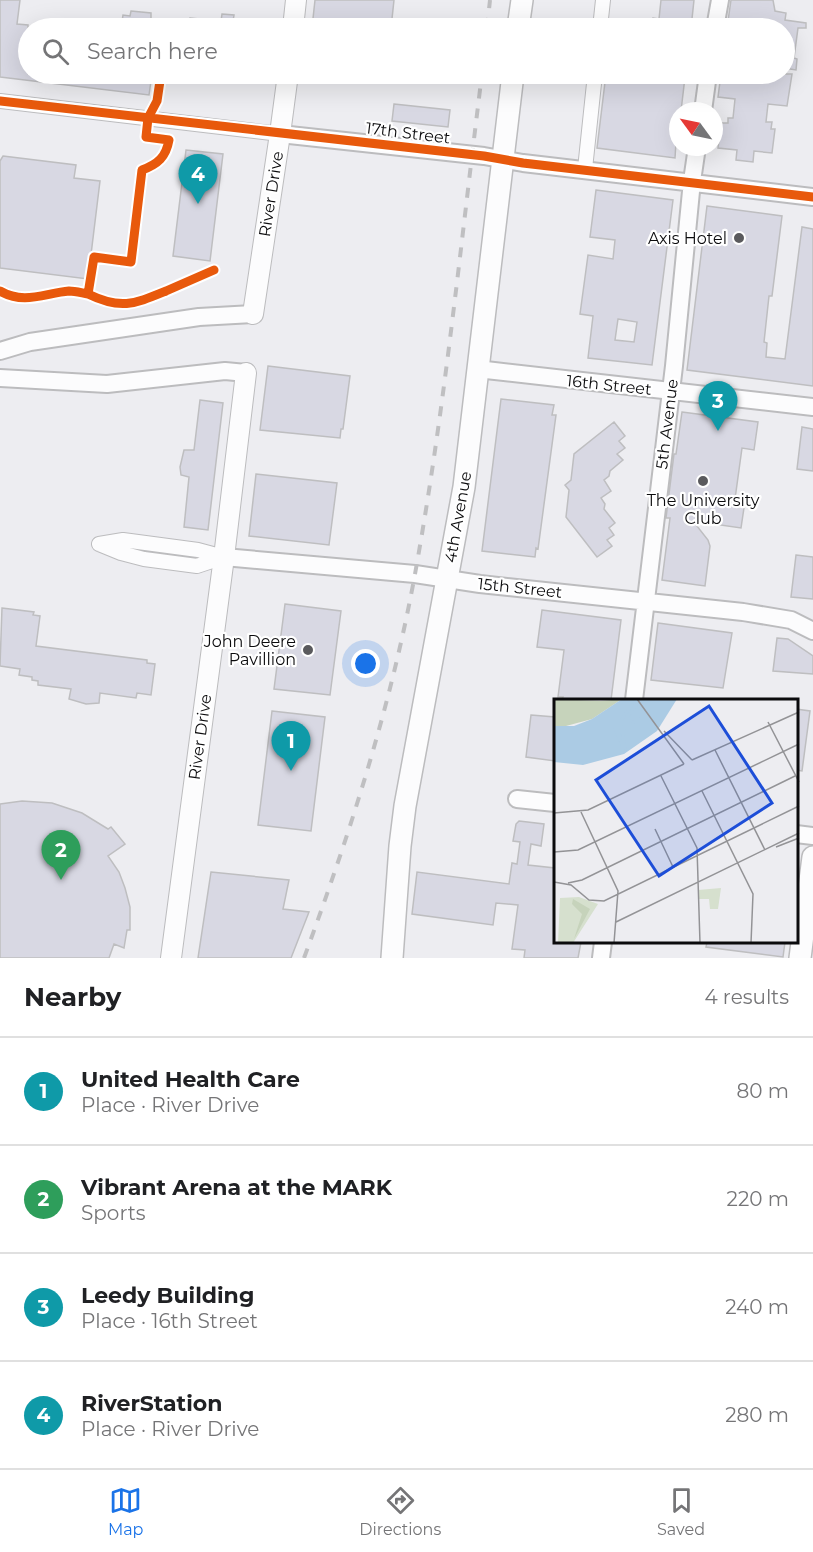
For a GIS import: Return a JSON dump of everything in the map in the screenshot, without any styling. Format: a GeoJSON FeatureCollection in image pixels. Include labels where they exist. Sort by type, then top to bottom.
{"type":"FeatureCollection","features":[{"type":"Feature","properties":{"kind":"main road"},"geometry":{"type":"LineString","coordinates":[[294,18],[296,0]]}},
{"type":"Feature","properties":{"kind":"main road"},"geometry":{"type":"LineString","coordinates":[[519,18],[522,0]]}},
{"type":"Feature","properties":{"kind":"main road","name":"River Drive"},"geometry":{"type":"LineString","coordinates":[[253,314],[287,84]]}},
{"type":"Feature","properties":{"kind":"main road","name":"4th Avenue"},"geometry":{"type":"LineString","coordinates":[[392,958],[405,806],[464,487],[512,84]]}},
{"type":"Feature","properties":{"kind":"main road","name":"River Drive"},"geometry":{"type":"LineString","coordinates":[[171,958],[246,373]]}},
{"type":"Feature","properties":{"kind":"main road"},"geometry":{"type":"LineString","coordinates":[[800,958],[813,857]]}},
{"type":"Feature","properties":{"kind":"street"},"geometry":{"type":"LineString","coordinates":[[601,18],[603,0]]}},
{"type":"Feature","properties":{"kind":"street"},"geometry":{"type":"LineString","coordinates":[[717,18],[720,0]]}},
{"type":"Feature","properties":{"kind":"street"},"geometry":{"type":"LineString","coordinates":[[585,170],[594,84]]}},
{"type":"Feature","properties":{"kind":"street"},"geometry":{"type":"LineString","coordinates":[[704,102],[707,84]]}},
{"type":"Feature","properties":{"kind":"street","name":"17th Street"},"geometry":{"type":"LineString","coordinates":[[0,101],[813,197]]}},
{"type":"Feature","properties":{"kind":"street","name":"5th Avenue"},"geometry":{"type":"LineString","coordinates":[[634,699],[696,156]]}},
{"type":"Feature","properties":{"kind":"street"},"geometry":{"type":"LineString","coordinates":[[0,351],[30,342],[199,317],[253,314]]}},
{"type":"Feature","properties":{"kind":"street","name":"16th Street"},"geometry":{"type":"LineString","coordinates":[[477,369],[813,407]]}},
{"type":"Feature","properties":{"kind":"street"},"geometry":{"type":"LineString","coordinates":[[0,378],[107,384],[225,370],[246,373]]}},
{"type":"Feature","properties":{"kind":"street","name":"15th Street"},"geometry":{"type":"LineString","coordinates":[[224,557],[197,566],[144,559],[99,544],[123,540],[198,550],[224,557],[447,579],[769,616],[791,620],[813,631]]}},
{"type":"Feature","properties":{"kind":"street"},"geometry":{"type":"LineString","coordinates":[[517,799],[554,803]]}},
{"type":"Feature","properties":{"kind":"street"},"geometry":{"type":"LineString","coordinates":[[798,834],[813,836]]}},
{"type":"Feature","properties":{"kind":"street"},"geometry":{"type":"LineString","coordinates":[[601,958],[603,943]]}},
{"type":"Feature","properties":{"kind":"building"},"geometry":{"type":"Polygon","coordinates":[[[0,0],[20,0],[17,24],[18,79],[0,77],[0,0]]]}},
{"type":"Feature","properties":{"kind":"building"},"geometry":{"type":"Polygon","coordinates":[[[315,0],[394,0],[392,18],[313,18],[315,0]]]}},
{"type":"Feature","properties":{"kind":"building"},"geometry":{"type":"Polygon","coordinates":[[[661,0],[694,0],[692,18],[659,18],[661,0]]]}},
{"type":"Feature","properties":{"kind":"building"},"geometry":{"type":"Polygon","coordinates":[[[731,0],[773,0],[775,11],[786,13],[785,18],[728,18],[731,0]]]}},
{"type":"Feature","properties":{"kind":"building"},"geometry":{"type":"Polygon","coordinates":[[[131,11],[151,13],[151,18],[123,18],[123,15],[130,16],[131,11]]]}},
{"type":"Feature","properties":{"kind":"building"},"geometry":{"type":"Polygon","coordinates":[[[222,14],[234,15],[234,18],[221,18],[222,14]]]}},
{"type":"Feature","properties":{"kind":"building"},"geometry":{"type":"Polygon","coordinates":[[[795,21],[806,23],[806,28],[798,28],[795,50],[795,21]]]}},
{"type":"Feature","properties":{"kind":"building"},"geometry":{"type":"Polygon","coordinates":[[[58,84],[151,84],[149,95],[58,84]]]}},
{"type":"Feature","properties":{"kind":"building"},"geometry":{"type":"Polygon","coordinates":[[[605,84],[684,84],[682,102],[669,102],[669,156],[675,156],[675,158],[597,148],[605,84]]]}},
{"type":"Feature","properties":{"kind":"building"},"geometry":{"type":"Polygon","coordinates":[[[720,84],[790,84],[787,106],[768,104],[766,122],[772,122],[771,129],[775,129],[772,153],[754,151],[753,162],[736,160],[737,150],[723,149],[723,123],[728,123],[728,118],[733,118],[735,99],[718,97],[720,84]]]}},
{"type":"Feature","properties":{"kind":"building"},"geometry":{"type":"Polygon","coordinates":[[[394,104],[450,110],[448,127],[392,121],[394,104]]]}},
{"type":"Feature","properties":{"kind":"building"},"geometry":{"type":"Polygon","coordinates":[[[186,150],[223,154],[210,261],[173,256],[186,150]]]}},
{"type":"Feature","properties":{"kind":"building"},"geometry":{"type":"Polygon","coordinates":[[[3,156],[76,165],[74,178],[100,181],[88,279],[0,268],[0,161],[3,156]]]}},
{"type":"Feature","properties":{"kind":"building"},"geometry":{"type":"Polygon","coordinates":[[[596,190],[673,200],[652,365],[588,358],[593,316],[580,314],[588,255],[613,259],[615,240],[590,237],[596,190]],[[618,319],[615,340],[634,342],[637,322],[618,319]]]}},
{"type":"Feature","properties":{"kind":"building"},"geometry":{"type":"Polygon","coordinates":[[[707,206],[782,216],[772,296],[769,296],[764,342],[767,343],[766,357],[785,359],[802,227],[813,229],[813,386],[687,370],[707,206]]]}},
{"type":"Feature","properties":{"kind":"building"},"geometry":{"type":"Polygon","coordinates":[[[268,366],[350,376],[340,438],[260,430],[268,366]]]}},
{"type":"Feature","properties":{"kind":"building"},"geometry":{"type":"Polygon","coordinates":[[[501,399],[554,405],[552,415],[556,415],[535,557],[482,551],[501,399]]]}},
{"type":"Feature","properties":{"kind":"building"},"geometry":{"type":"Polygon","coordinates":[[[200,400],[223,403],[208,530],[184,527],[189,477],[181,475],[180,467],[184,450],[194,450],[200,400]]]}},
{"type":"Feature","properties":{"kind":"building"},"geometry":{"type":"Polygon","coordinates":[[[682,412],[758,422],[754,450],[742,448],[735,499],[745,501],[741,528],[693,521],[710,546],[705,586],[662,580],[670,518],[666,518],[682,412]]]}},
{"type":"Feature","properties":{"kind":"building"},"geometry":{"type":"Polygon","coordinates":[[[614,422],[625,436],[619,441],[625,448],[617,454],[623,460],[610,471],[609,476],[604,480],[611,491],[601,498],[605,504],[604,509],[615,523],[609,528],[614,535],[607,540],[612,546],[597,557],[566,517],[569,490],[565,485],[571,480],[574,454],[614,422]]]}},
{"type":"Feature","properties":{"kind":"building"},"geometry":{"type":"Polygon","coordinates":[[[802,427],[813,429],[813,471],[797,469],[802,427]]]}},
{"type":"Feature","properties":{"kind":"building"},"geometry":{"type":"Polygon","coordinates":[[[256,474],[337,483],[329,545],[249,536],[256,474]]]}},
{"type":"Feature","properties":{"kind":"building"},"geometry":{"type":"Polygon","coordinates":[[[796,555],[813,557],[813,599],[791,597],[796,555]]]}},
{"type":"Feature","properties":{"kind":"building","name":"John Deere Pavillion"},"geometry":{"type":"Polygon","coordinates":[[[285,604],[341,611],[330,695],[274,689],[285,604]]]}},
{"type":"Feature","properties":{"kind":"building"},"geometry":{"type":"Polygon","coordinates":[[[2,608],[34,612],[33,615],[40,616],[36,646],[147,660],[147,663],[155,664],[151,695],[137,693],[136,698],[100,693],[99,703],[86,704],[69,699],[71,689],[38,685],[38,681],[32,680],[32,677],[19,675],[20,669],[0,666],[2,608]]]}},
{"type":"Feature","properties":{"kind":"building"},"geometry":{"type":"Polygon","coordinates":[[[542,610],[621,620],[611,699],[562,699],[563,697],[558,697],[564,650],[537,647],[542,610]]]}},
{"type":"Feature","properties":{"kind":"building"},"geometry":{"type":"Polygon","coordinates":[[[658,623],[732,633],[723,688],[651,680],[658,623]]]}},
{"type":"Feature","properties":{"kind":"building"},"geometry":{"type":"Polygon","coordinates":[[[777,638],[788,639],[813,656],[813,674],[773,671],[777,638]]]}},
{"type":"Feature","properties":{"kind":"building"},"geometry":{"type":"Polygon","coordinates":[[[798,709],[810,711],[802,771],[798,770],[798,709]]]}},
{"type":"Feature","properties":{"kind":"building"},"geometry":{"type":"Polygon","coordinates":[[[272,711],[325,717],[311,831],[258,825],[272,711]]]}},
{"type":"Feature","properties":{"kind":"building"},"geometry":{"type":"Polygon","coordinates":[[[531,715],[554,717],[554,761],[526,757],[531,715]]]}},
{"type":"Feature","properties":{"kind":"building"},"geometry":{"type":"Polygon","coordinates":[[[22,801],[52,803],[82,813],[108,829],[111,827],[125,844],[108,856],[119,872],[125,888],[130,907],[130,930],[127,930],[124,948],[114,944],[109,958],[0,958],[0,804],[22,801]]]}},
{"type":"Feature","properties":{"kind":"building"},"geometry":{"type":"Polygon","coordinates":[[[519,821],[544,824],[541,846],[531,844],[528,865],[554,868],[554,943],[581,943],[578,958],[524,958],[525,950],[512,949],[518,905],[496,903],[493,925],[412,914],[417,872],[509,884],[512,863],[517,864],[520,842],[513,841],[516,824],[519,821]]]}},
{"type":"Feature","properties":{"kind":"building"},"geometry":{"type":"Polygon","coordinates":[[[211,872],[289,880],[283,909],[309,912],[291,958],[198,958],[211,872]]]}},
{"type":"Feature","properties":{"kind":"building"},"geometry":{"type":"Polygon","coordinates":[[[707,943],[785,943],[783,957],[706,947],[707,943]]]}},
{"type":"Feature","properties":{"kind":"railway"},"geometry":{"type":"LineString","coordinates":[[488,18],[490,0]]}},
{"type":"Feature","properties":{"kind":"railway"},"geometry":{"type":"LineString","coordinates":[[304,958],[368,769],[394,672],[415,574],[426,512],[452,324],[481,84]]}},
{"type":"Feature","properties":{"kind":"cycle path"},"geometry":{"type":"LineString","coordinates":[[0,291],[26,298],[69,291],[88,294],[94,257],[131,262],[142,170],[160,159],[166,151],[169,140],[146,137],[148,118],[157,101],[160,84]]}},
{"type":"Feature","properties":{"kind":"cycle path"},"geometry":{"type":"LineString","coordinates":[[0,101],[484,156],[523,163],[813,197]]}},
{"type":"Feature","properties":{"kind":"cycle path"},"geometry":{"type":"LineString","coordinates":[[88,294],[119,304],[136,302],[214,270]]}},
{"type":"Feature","properties":{"kind":"place","name":"RiverStation"},"geometry":{"type":"Point","coordinates":[198,204]}},
{"type":"Feature","properties":{"kind":"place","name":"Axis Hotel"},"geometry":{"type":"Point","coordinates":[739,238]}},
{"type":"Feature","properties":{"kind":"place","name":"Leedy Building"},"geometry":{"type":"Point","coordinates":[718,431]}},
{"type":"Feature","properties":{"kind":"place","name":"The University Club"},"geometry":{"type":"Point","coordinates":[703,481]}},
{"type":"Feature","properties":{"kind":"place","name":"John Deere Pavillion"},"geometry":{"type":"Point","coordinates":[308,650]}},
{"type":"Feature","properties":{"kind":"place","name":"United Health Care"},"geometry":{"type":"Point","coordinates":[291,771]}},
{"type":"Feature","properties":{"kind":"place","name":"Vibrant Arena at the MARK"},"geometry":{"type":"Point","coordinates":[61,880]}}]}
